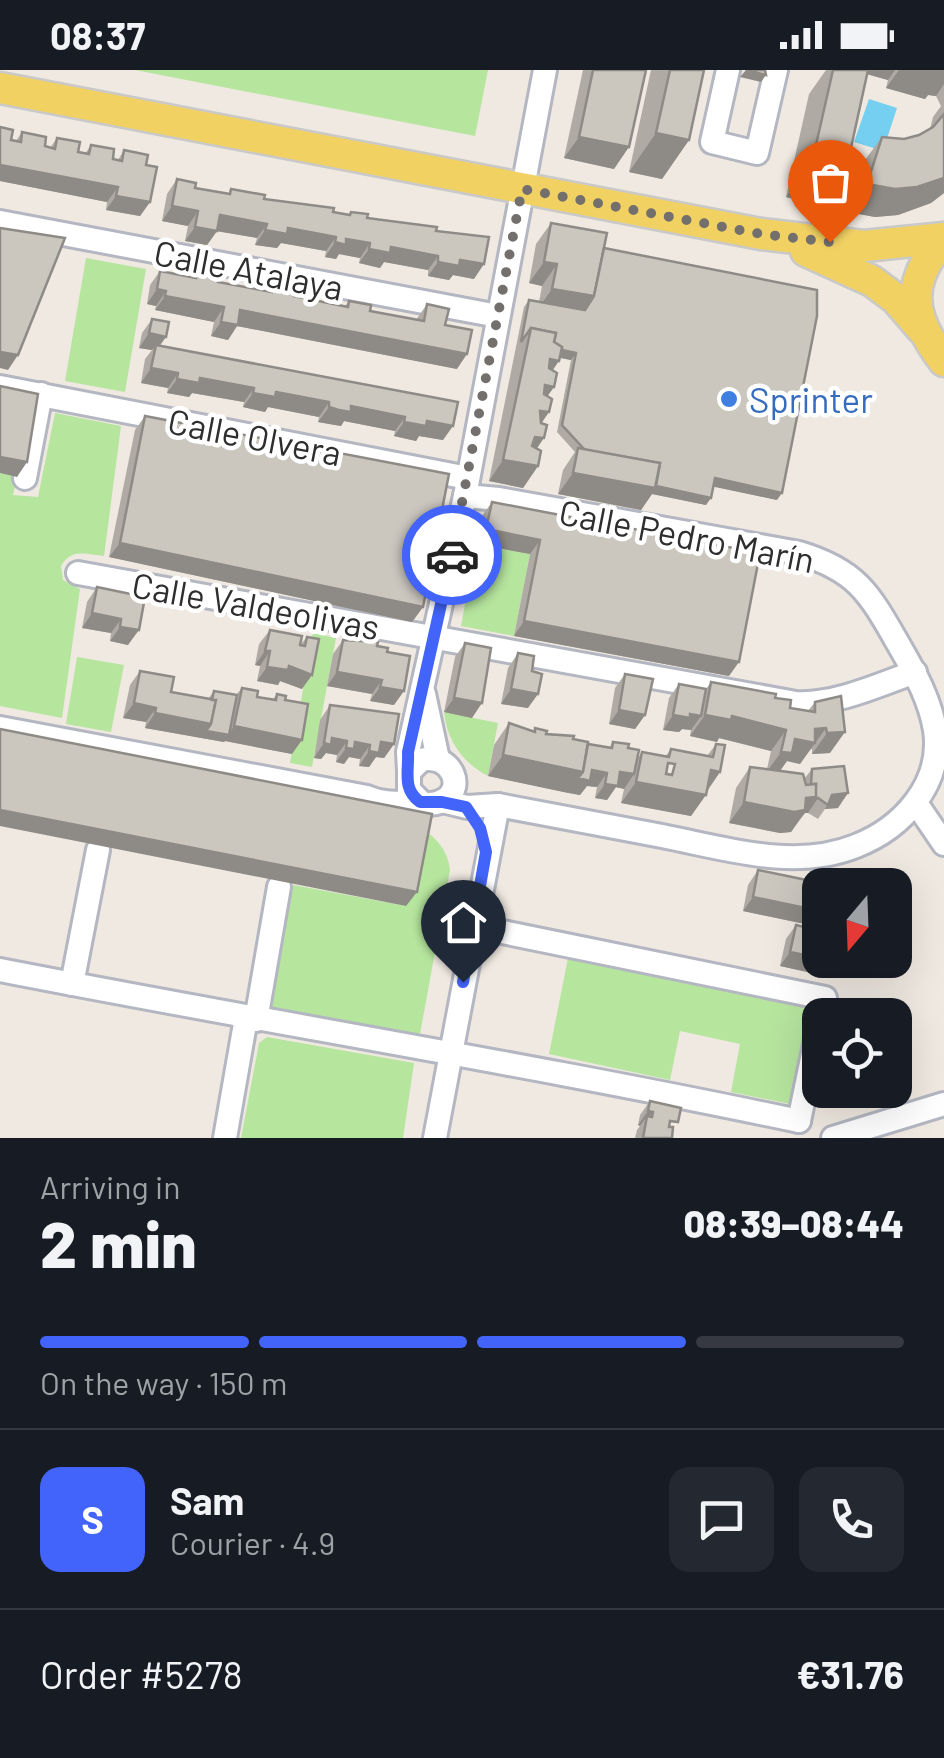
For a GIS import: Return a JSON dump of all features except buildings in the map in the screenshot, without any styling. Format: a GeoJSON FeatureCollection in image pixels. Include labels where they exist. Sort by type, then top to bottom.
{"type":"FeatureCollection","features":[{"type":"Feature","properties":{"kind":"main road"},"geometry":{"type":"LineString","coordinates":[[0,88],[761,234],[864,246],[944,238]]}},
{"type":"Feature","properties":{"kind":"main road"},"geometry":{"type":"LineString","coordinates":[[761,234],[846,266],[872,281],[896,299],[944,361]]}},
{"type":"Feature","properties":{"kind":"main road"},"geometry":{"type":"LineString","coordinates":[[922,329],[916,286],[927,260],[944,238]]}},
{"type":"Feature","properties":{"kind":"street"},"geometry":{"type":"LineString","coordinates":[[545,70],[466,487],[424,693],[408,752],[410,793],[796,858],[856,846],[896,824],[916,803],[944,844]]}},
{"type":"Feature","properties":{"kind":"street"},"geometry":{"type":"LineString","coordinates":[[728,70],[712,142],[757,152],[776,70]]}},
{"type":"Feature","properties":{"kind":"street","name":"Calle Atalaya"},"geometry":{"type":"LineString","coordinates":[[0,222],[498,316]]}},
{"type":"Feature","properties":{"kind":"street","name":"Calle Olvera"},"geometry":{"type":"LineString","coordinates":[[0,387],[466,487]]}},
{"type":"Feature","properties":{"kind":"street"},"geometry":{"type":"LineString","coordinates":[[25,478],[41,394]]}},
{"type":"Feature","properties":{"kind":"street","name":"Calle Pedro Marín"},"geometry":{"type":"LineString","coordinates":[[466,487],[499,499],[799,553],[848,573],[865,591],[915,672],[927,700],[936,739],[930,774],[916,803]]}},
{"type":"Feature","properties":{"kind":"street","name":"Calle Valdeolivas"},"geometry":{"type":"LineString","coordinates":[[78,574],[796,703],[810,704],[849,695],[915,672]]}},
{"type":"Feature","properties":{"kind":"street"},"geometry":{"type":"LineString","coordinates":[[424,693],[438,759]]}},
{"type":"Feature","properties":{"kind":"street"},"geometry":{"type":"LineString","coordinates":[[0,728],[367,797],[381,803],[439,795],[466,807],[498,805]]}},
{"type":"Feature","properties":{"kind":"street"},"geometry":{"type":"LineString","coordinates":[[367,797],[408,775],[421,760],[438,759],[450,768],[439,795]]}},
{"type":"Feature","properties":{"kind":"street"},"geometry":{"type":"LineString","coordinates":[[434,1138],[498,805]]}},
{"type":"Feature","properties":{"kind":"street"},"geometry":{"type":"LineString","coordinates":[[466,807],[480,828],[486,852]]}},
{"type":"Feature","properties":{"kind":"street"},"geometry":{"type":"LineString","coordinates":[[72,984],[98,850]]}},
{"type":"Feature","properties":{"kind":"street"},"geometry":{"type":"LineString","coordinates":[[225,1138],[279,886]]}},
{"type":"Feature","properties":{"kind":"street"},"geometry":{"type":"LineString","coordinates":[[473,926],[824,998]]}},
{"type":"Feature","properties":{"kind":"street"},"geometry":{"type":"LineString","coordinates":[[0,970],[251,1019],[451,1052],[805,1130]]}},
{"type":"Feature","properties":{"kind":"street"},"geometry":{"type":"LineString","coordinates":[[832,1138],[944,1104]]}},
{"type":"Feature","properties":{"kind":"green space"},"geometry":{"type":"Polygon","coordinates":[[[135,70],[488,70],[475,136],[135,70]]]}},
{"type":"Feature","properties":{"kind":"green space"},"geometry":{"type":"Polygon","coordinates":[[[86,258],[146,269],[125,392],[65,381],[86,258]]]}},
{"type":"Feature","properties":{"kind":"green space"},"geometry":{"type":"Polygon","coordinates":[[[55,413],[121,426],[104,556],[74,554],[61,566],[63,580],[80,589],[62,718],[0,706],[0,473],[17,477],[13,495],[38,497],[55,413]]]}},
{"type":"Feature","properties":{"kind":"green space"},"geometry":{"type":"Polygon","coordinates":[[[476,544],[530,554],[514,636],[461,626],[476,544]]]}},
{"type":"Feature","properties":{"kind":"green space"},"geometry":{"type":"Polygon","coordinates":[[[313,633],[336,638],[312,767],[290,763],[313,633]]]}},
{"type":"Feature","properties":{"kind":"green space"},"geometry":{"type":"Polygon","coordinates":[[[77,657],[124,665],[111,732],[66,724],[77,657]]]}},
{"type":"Feature","properties":{"kind":"green space"},"geometry":{"type":"Polygon","coordinates":[[[444,712],[498,723],[488,776],[458,750],[444,712]]]}},
{"type":"Feature","properties":{"kind":"green space"},"geometry":{"type":"Polygon","coordinates":[[[421,828],[441,846],[450,870],[420,1034],[273,1014],[265,1007],[288,884],[406,906],[421,828]]]}},
{"type":"Feature","properties":{"kind":"green space"},"geometry":{"type":"Polygon","coordinates":[[[568,958],[802,1006],[802,1049],[790,1104],[731,1092],[740,1044],[680,1031],[670,1080],[549,1054],[568,958]]]}},
{"type":"Feature","properties":{"kind":"green space"},"geometry":{"type":"Polygon","coordinates":[[[267,1037],[414,1063],[403,1138],[241,1138],[259,1043],[267,1037]]]}},
{"type":"Feature","properties":{"kind":"water"},"geometry":{"type":"Polygon","coordinates":[[[869,99],[897,108],[883,151],[854,142],[869,99]]]}},
{"type":"Feature","properties":{"kind":"way so far"},"geometry":{"type":"LineString","coordinates":[[452,555],[522,189],[761,234],[830,242]]}},
{"type":"Feature","properties":{"kind":"place","name":"Sprinter"},"geometry":{"type":"Point","coordinates":[729,399]}},
{"type":"Feature","properties":{"kind":"route"},"geometry":{"type":"LineString","coordinates":[[452,555],[408,752],[407,783],[410,793],[420,802],[466,807],[480,828],[486,852],[463,982]]}}]}
